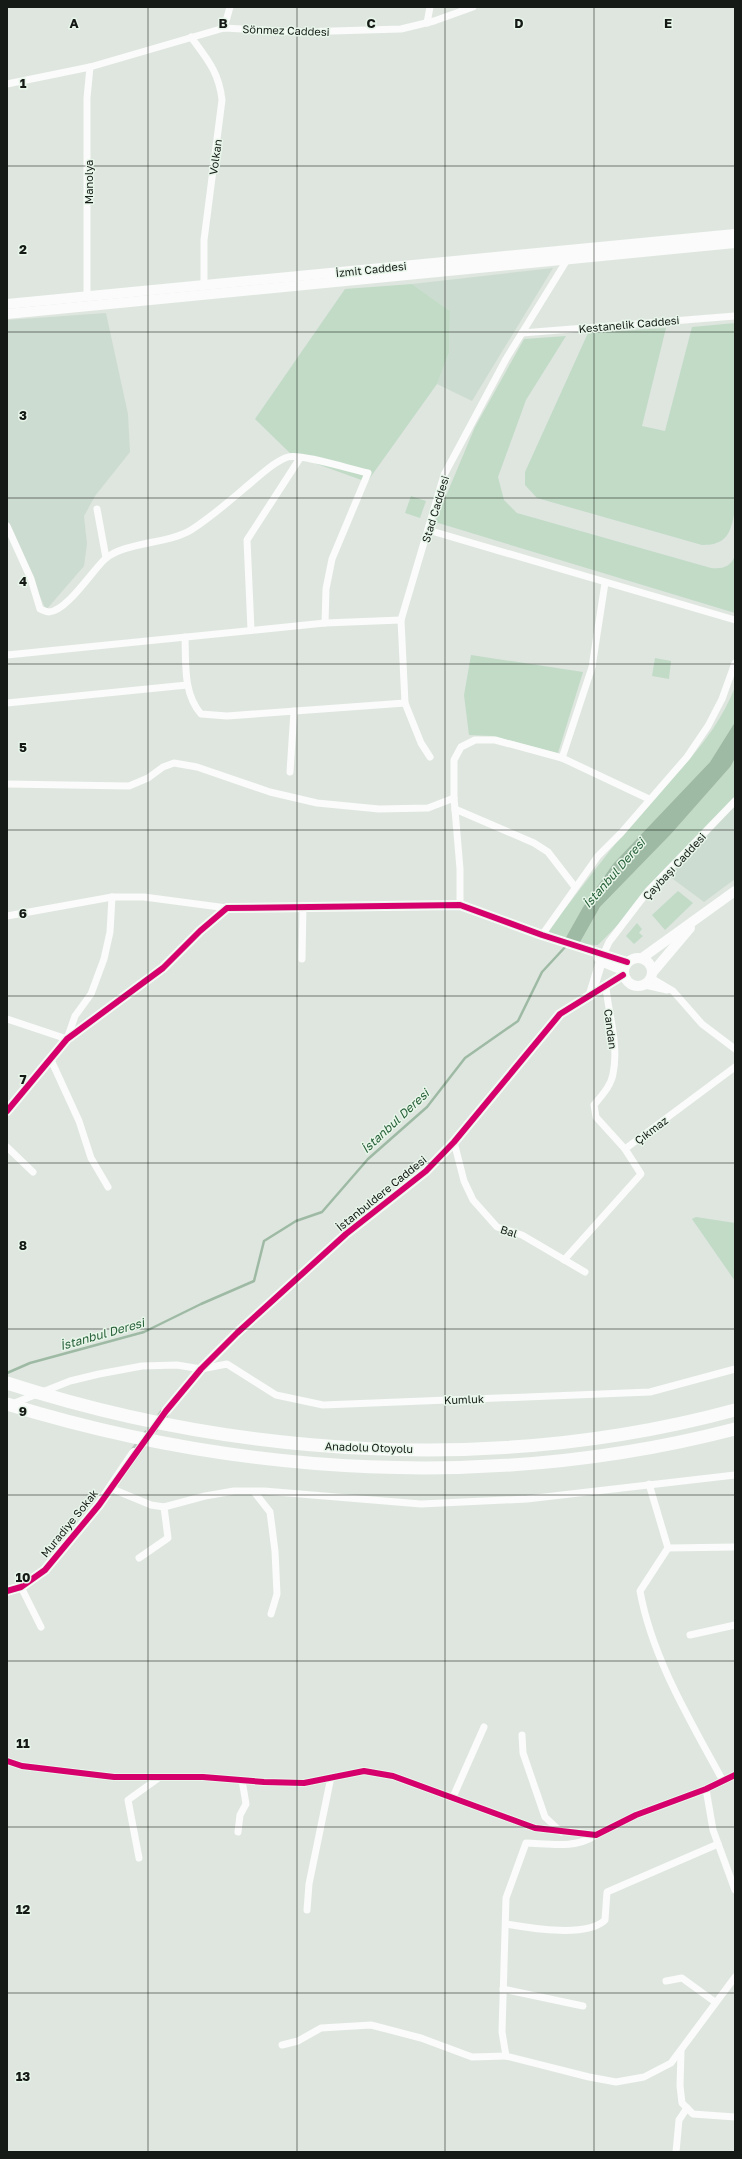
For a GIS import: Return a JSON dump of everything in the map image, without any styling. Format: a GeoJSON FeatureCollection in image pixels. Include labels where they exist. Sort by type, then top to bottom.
{"type":"FeatureCollection","features":[{"type":"Feature","properties":{"kind":"highway","name":"Anadolu Otoyolu"},"geometry":{"type":"LineString","coordinates":[[7,1383],[59,1400],[164,1425],[318,1445],[380,1449],[499,1447],[567,1441],[688,1421],[735,1410]]}},
{"type":"Feature","properties":{"kind":"highway","name":"Anadolu Otoyolu"},"geometry":{"type":"LineString","coordinates":[[7,1404],[36,1413],[158,1443],[317,1463],[378,1468],[438,1469],[569,1460],[648,1449],[735,1429]]}},
{"type":"Feature","properties":{"kind":"street"},"geometry":{"type":"LineString","coordinates":[[224,28],[230,7]]}},
{"type":"Feature","properties":{"kind":"street"},"geometry":{"type":"LineString","coordinates":[[427,23],[430,7]]}},
{"type":"Feature","properties":{"kind":"street","name":"Sönmez Caddesi"},"geometry":{"type":"LineString","coordinates":[[7,84],[90,67],[224,28],[299,32],[402,29],[427,23],[473,7]]}},
{"type":"Feature","properties":{"kind":"street","name":"Volkan"},"geometry":{"type":"LineString","coordinates":[[192,37],[216,70],[221,85],[222,100],[204,240],[204,285]]}},
{"type":"Feature","properties":{"kind":"street","name":"Manolya"},"geometry":{"type":"LineString","coordinates":[[86,296],[88,98],[90,67]]}},
{"type":"Feature","properties":{"kind":"street","name":"İzmit Caddesi"},"geometry":{"type":"LineString","coordinates":[[7,304],[735,234]]}},
{"type":"Feature","properties":{"kind":"street","name":"İzmit Caddesi"},"geometry":{"type":"LineString","coordinates":[[7,314],[735,243]]}},
{"type":"Feature","properties":{"kind":"street","name":"Stad Caddesi"},"geometry":{"type":"LineString","coordinates":[[430,757],[421,744],[405,703],[401,620],[444,475],[506,359],[567,260]]}},
{"type":"Feature","properties":{"kind":"street","name":"Kestanelik Caddesi"},"geometry":{"type":"LineString","coordinates":[[522,333],[735,316]]}},
{"type":"Feature","properties":{"kind":"street"},"geometry":{"type":"LineString","coordinates":[[7,526],[30,579],[40,609],[48,612],[59,609],[106,558],[115,553],[171,538],[190,530],[220,509],[267,470],[289,456],[368,473],[332,559],[326,589],[324,623]]}},
{"type":"Feature","properties":{"kind":"street"},"geometry":{"type":"LineString","coordinates":[[251,630],[247,540],[300,458]]}},
{"type":"Feature","properties":{"kind":"street"},"geometry":{"type":"LineString","coordinates":[[97,509],[106,558]]}},
{"type":"Feature","properties":{"kind":"street"},"geometry":{"type":"LineString","coordinates":[[428,530],[735,620]]}},
{"type":"Feature","properties":{"kind":"street"},"geometry":{"type":"LineString","coordinates":[[562,758],[592,667],[605,583]]}},
{"type":"Feature","properties":{"kind":"street"},"geometry":{"type":"LineString","coordinates":[[7,655],[324,623],[401,620]]}},
{"type":"Feature","properties":{"kind":"street"},"geometry":{"type":"LineString","coordinates":[[185,638],[187,685],[195,706],[202,714],[227,716],[405,703]]}},
{"type":"Feature","properties":{"kind":"street"},"geometry":{"type":"LineString","coordinates":[[542,935],[598,856],[621,833],[649,799],[683,762],[708,726],[722,699],[735,663]]}},
{"type":"Feature","properties":{"kind":"street"},"geometry":{"type":"LineString","coordinates":[[7,703],[187,685]]}},
{"type":"Feature","properties":{"kind":"street"},"geometry":{"type":"LineString","coordinates":[[290,772],[294,711]]}},
{"type":"Feature","properties":{"kind":"street"},"geometry":{"type":"LineString","coordinates":[[460,905],[460,869],[454,798],[454,760],[461,746],[475,740],[495,740],[562,758],[649,799]]}},
{"type":"Feature","properties":{"kind":"street"},"geometry":{"type":"LineString","coordinates":[[7,784],[129,786],[148,778],[163,767],[174,763],[196,767],[270,792],[317,803],[379,809],[428,808],[454,798]]}},
{"type":"Feature","properties":{"kind":"street","name":"Çaybaşı Caddesi"},"geometry":{"type":"LineString","coordinates":[[600,955],[648,890],[735,801]]}},
{"type":"Feature","properties":{"kind":"street"},"geometry":{"type":"LineString","coordinates":[[455,809],[534,843],[548,852],[575,887]]}},
{"type":"Feature","properties":{"kind":"street"},"geometry":{"type":"LineString","coordinates":[[700,916],[650,978],[632,986],[628,983],[625,969],[632,959],[642,958],[700,916],[735,891]]}},
{"type":"Feature","properties":{"kind":"street"},"geometry":{"type":"LineString","coordinates":[[7,916],[112,897],[144,897],[227,908],[460,905],[600,955],[625,969]]}},
{"type":"Feature","properties":{"kind":"street"},"geometry":{"type":"LineString","coordinates":[[68,1039],[75,1016],[91,994],[104,959],[110,932],[112,897]]}},
{"type":"Feature","properties":{"kind":"street"},"geometry":{"type":"LineString","coordinates":[[302,958],[303,906]]}},
{"type":"Feature","properties":{"kind":"street"},"geometry":{"type":"LineString","coordinates":[[7,1111],[68,1039],[163,968],[200,930],[227,908]]}},
{"type":"Feature","properties":{"kind":"street"},"geometry":{"type":"LineString","coordinates":[[591,994],[600,955]]}},
{"type":"Feature","properties":{"kind":"street"},"geometry":{"type":"LineString","coordinates":[[642,958],[650,964],[650,978]]}},
{"type":"Feature","properties":{"kind":"street","name":"İstanbuldere Caddesi"},"geometry":{"type":"LineString","coordinates":[[166,1411],[201,1369],[237,1333],[340,1239],[426,1170],[454,1142],[560,1014],[591,994],[625,969]]}},
{"type":"Feature","properties":{"kind":"street"},"geometry":{"type":"LineString","coordinates":[[650,978],[673,991],[702,1024],[735,1049]]}},
{"type":"Feature","properties":{"kind":"street","name":"İstanbuldere Caddesi"},"geometry":{"type":"LineString","coordinates":[[591,994],[606,988],[632,986]]}},
{"type":"Feature","properties":{"kind":"street","name":"Candan"},"geometry":{"type":"LineString","coordinates":[[606,988],[615,1042],[613,1075],[606,1089],[594,1105],[596,1117],[625,1149]]}},
{"type":"Feature","properties":{"kind":"street"},"geometry":{"type":"LineString","coordinates":[[7,1019],[68,1039]]}},
{"type":"Feature","properties":{"kind":"street"},"geometry":{"type":"LineString","coordinates":[[51,1060],[79,1121],[91,1158],[108,1187]]}},
{"type":"Feature","properties":{"kind":"street","name":"Çıkmaz"},"geometry":{"type":"LineString","coordinates":[[564,1260],[641,1174],[625,1149],[735,1067]]}},
{"type":"Feature","properties":{"kind":"street","name":"Bal"},"geometry":{"type":"LineString","coordinates":[[454,1142],[464,1182],[473,1200],[497,1227],[522,1235],[586,1272]]}},
{"type":"Feature","properties":{"kind":"street"},"geometry":{"type":"LineString","coordinates":[[7,1147],[33,1172]]}},
{"type":"Feature","properties":{"kind":"street","name":"Kumluk"},"geometry":{"type":"LineString","coordinates":[[201,1369],[227,1364],[276,1395],[323,1405],[650,1392],[735,1368]]}},
{"type":"Feature","properties":{"kind":"street"},"geometry":{"type":"LineString","coordinates":[[7,1404],[70,1381],[142,1366],[177,1365],[201,1369]]}},
{"type":"Feature","properties":{"kind":"street","name":"Muradiye Sokak"},"geometry":{"type":"LineString","coordinates":[[7,1591],[21,1587],[44,1570],[110,1488],[134,1453]]}},
{"type":"Feature","properties":{"kind":"street"},"geometry":{"type":"LineString","coordinates":[[110,1488],[151,1505],[164,1507],[205,1496],[234,1491],[255,1493],[264,1491],[422,1504],[527,1499],[735,1475]]}},
{"type":"Feature","properties":{"kind":"street"},"geometry":{"type":"LineString","coordinates":[[649,1484],[668,1548],[640,1591],[645,1619],[681,1703],[723,1781]]}},
{"type":"Feature","properties":{"kind":"street"},"geometry":{"type":"LineString","coordinates":[[255,1493],[270,1512],[274,1543],[277,1594],[270,1614]]}},
{"type":"Feature","properties":{"kind":"street"},"geometry":{"type":"LineString","coordinates":[[139,1558],[168,1538],[164,1507]]}},
{"type":"Feature","properties":{"kind":"street"},"geometry":{"type":"LineString","coordinates":[[668,1548],[735,1547]]}},
{"type":"Feature","properties":{"kind":"street"},"geometry":{"type":"LineString","coordinates":[[21,1587],[41,1627]]}},
{"type":"Feature","properties":{"kind":"street"},"geometry":{"type":"LineString","coordinates":[[690,1635],[735,1625]]}},
{"type":"Feature","properties":{"kind":"street"},"geometry":{"type":"LineString","coordinates":[[454,1797],[484,1727]]}},
{"type":"Feature","properties":{"kind":"street"},"geometry":{"type":"LineString","coordinates":[[522,1735],[523,1753],[545,1817],[562,1833]]}},
{"type":"Feature","properties":{"kind":"street"},"geometry":{"type":"LineString","coordinates":[[7,1761],[22,1766],[114,1778],[203,1777],[304,1783],[364,1771],[393,1776],[536,1828],[562,1833],[596,1835]]}},
{"type":"Feature","properties":{"kind":"street"},"geometry":{"type":"LineString","coordinates":[[506,2056],[502,2032],[506,1898],[526,1843],[565,1845],[584,1843],[596,1835],[636,1815],[706,1789],[735,1775]]}},
{"type":"Feature","properties":{"kind":"street"},"geometry":{"type":"LineString","coordinates":[[139,1858],[128,1800],[160,1777]]}},
{"type":"Feature","properties":{"kind":"street"},"geometry":{"type":"LineString","coordinates":[[307,1910],[309,1884],[331,1778]]}},
{"type":"Feature","properties":{"kind":"street"},"geometry":{"type":"LineString","coordinates":[[238,1832],[240,1815],[246,1804],[242,1780]]}},
{"type":"Feature","properties":{"kind":"street"},"geometry":{"type":"LineString","coordinates":[[706,1789],[718,1844],[735,1890]]}},
{"type":"Feature","properties":{"kind":"street"},"geometry":{"type":"LineString","coordinates":[[506,1924],[542,1930],[563,1930],[600,1925],[605,1920],[607,1892],[718,1844]]}},
{"type":"Feature","properties":{"kind":"street"},"geometry":{"type":"LineString","coordinates":[[666,1981],[682,1978],[715,2002]]}},
{"type":"Feature","properties":{"kind":"street"},"geometry":{"type":"LineString","coordinates":[[282,2045],[298,2041],[321,2028],[371,2025],[421,2038],[472,2057],[506,2056],[589,2077],[616,2082],[644,2077],[671,2063],[715,2002],[735,1978]]}},
{"type":"Feature","properties":{"kind":"street"},"geometry":{"type":"LineString","coordinates":[[503,1989],[583,2006]]}},
{"type":"Feature","properties":{"kind":"street"},"geometry":{"type":"LineString","coordinates":[[681,2051],[680,2086],[682,2103],[693,2114],[735,2117]]}},
{"type":"Feature","properties":{"kind":"street"},"geometry":{"type":"LineString","coordinates":[[676,2152],[679,2120],[687,2108]]}},
{"type":"Feature","properties":{"kind":"shaded area"},"geometry":{"type":"Polygon","coordinates":[[[553,268],[472,401],[437,384],[449,353],[450,311],[412,284],[553,268]]]}},
{"type":"Feature","properties":{"kind":"shaded area"},"geometry":{"type":"Polygon","coordinates":[[[412,284],[450,311],[449,353],[437,384],[367,482],[292,455],[255,419],[345,289],[412,284]]]}},
{"type":"Feature","properties":{"kind":"shaded area"},"geometry":{"type":"Polygon","coordinates":[[[106,313],[128,414],[130,452],[95,496],[84,516],[87,544],[84,566],[46,610],[7,522],[7,320],[106,313]]]}},
{"type":"Feature","properties":{"kind":"shaded area"},"geometry":{"type":"Polygon","coordinates":[[[735,323],[735,509],[730,530],[723,540],[718,543],[702,545],[537,498],[525,485],[525,472],[588,333],[666,328],[642,426],[665,431],[692,327],[735,323]]]}},
{"type":"Feature","properties":{"kind":"shaded area"},"geometry":{"type":"Polygon","coordinates":[[[566,336],[526,400],[498,477],[504,500],[517,513],[711,568],[719,568],[728,565],[735,556],[735,613],[435,522],[475,427],[524,339],[566,336]]]}},
{"type":"Feature","properties":{"kind":"shaded area"},"geometry":{"type":"Polygon","coordinates":[[[411,496],[426,501],[420,518],[405,513],[411,496]]]}},
{"type":"Feature","properties":{"kind":"shaded area"},"geometry":{"type":"Polygon","coordinates":[[[471,655],[583,672],[558,753],[492,736],[469,735],[464,695],[471,655]]]}},
{"type":"Feature","properties":{"kind":"shaded area"},"geometry":{"type":"Polygon","coordinates":[[[655,658],[671,661],[669,679],[652,676],[655,658]]]}},
{"type":"Feature","properties":{"kind":"shaded area"},"geometry":{"type":"Polygon","coordinates":[[[735,687],[735,722],[710,762],[613,864],[583,907],[565,939],[547,932],[643,810],[683,767],[707,738],[727,705],[735,687]]]}},
{"type":"Feature","properties":{"kind":"shaded area"},"geometry":{"type":"Polygon","coordinates":[[[735,758],[735,805],[598,945],[579,944],[600,907],[671,834],[731,766],[735,758]]]}},
{"type":"Feature","properties":{"kind":"shaded area"},"geometry":{"type":"Polygon","coordinates":[[[735,806],[735,879],[704,902],[669,876],[735,806]]]}},
{"type":"Feature","properties":{"kind":"shaded area"},"geometry":{"type":"Polygon","coordinates":[[[678,891],[693,903],[665,930],[652,915],[678,891]]]}},
{"type":"Feature","properties":{"kind":"shaded area"},"geometry":{"type":"Polygon","coordinates":[[[637,923],[642,929],[639,933],[643,936],[634,944],[626,936],[637,923]]]}},
{"type":"Feature","properties":{"kind":"shaded area"},"geometry":{"type":"Polygon","coordinates":[[[696,1217],[735,1223],[735,1281],[692,1219],[696,1217]]]}},
{"type":"Feature","properties":{"kind":"water"},"geometry":{"type":"Polygon","coordinates":[[[735,722],[735,758],[731,766],[671,834],[600,907],[579,944],[565,939],[583,907],[613,864],[710,762],[735,722]]]}},
{"type":"Feature","properties":{"kind":"waterway","name":"İstanbul Deresi"},"geometry":{"type":"LineString","coordinates":[[7,1373],[30,1363],[144,1332],[201,1304],[254,1281],[264,1241],[296,1221],[322,1212],[368,1159],[427,1107],[465,1058],[518,1021],[542,972],[567,945]]}},
{"type":"Feature","properties":{"kind":"tunnel"},"geometry":{"type":"LineString","coordinates":[[134,1453],[166,1411]]}},
{"type":"Feature","properties":{"kind":"cycle path"},"geometry":{"type":"LineString","coordinates":[[7,1111],[67,1039],[163,968],[200,931],[227,908],[460,905],[542,935],[627,962]]}},
{"type":"Feature","properties":{"kind":"cycle path"},"geometry":{"type":"LineString","coordinates":[[7,1591],[21,1587],[45,1570],[99,1505],[166,1411],[201,1369],[237,1333],[346,1234],[426,1171],[454,1142],[560,1014],[623,975]]}},
{"type":"Feature","properties":{"kind":"cycle path"},"geometry":{"type":"LineString","coordinates":[[7,1761],[22,1766],[114,1777],[203,1777],[264,1782],[304,1783],[364,1771],[393,1776],[535,1828],[596,1835],[636,1815],[706,1789],[735,1775]]}}]}
